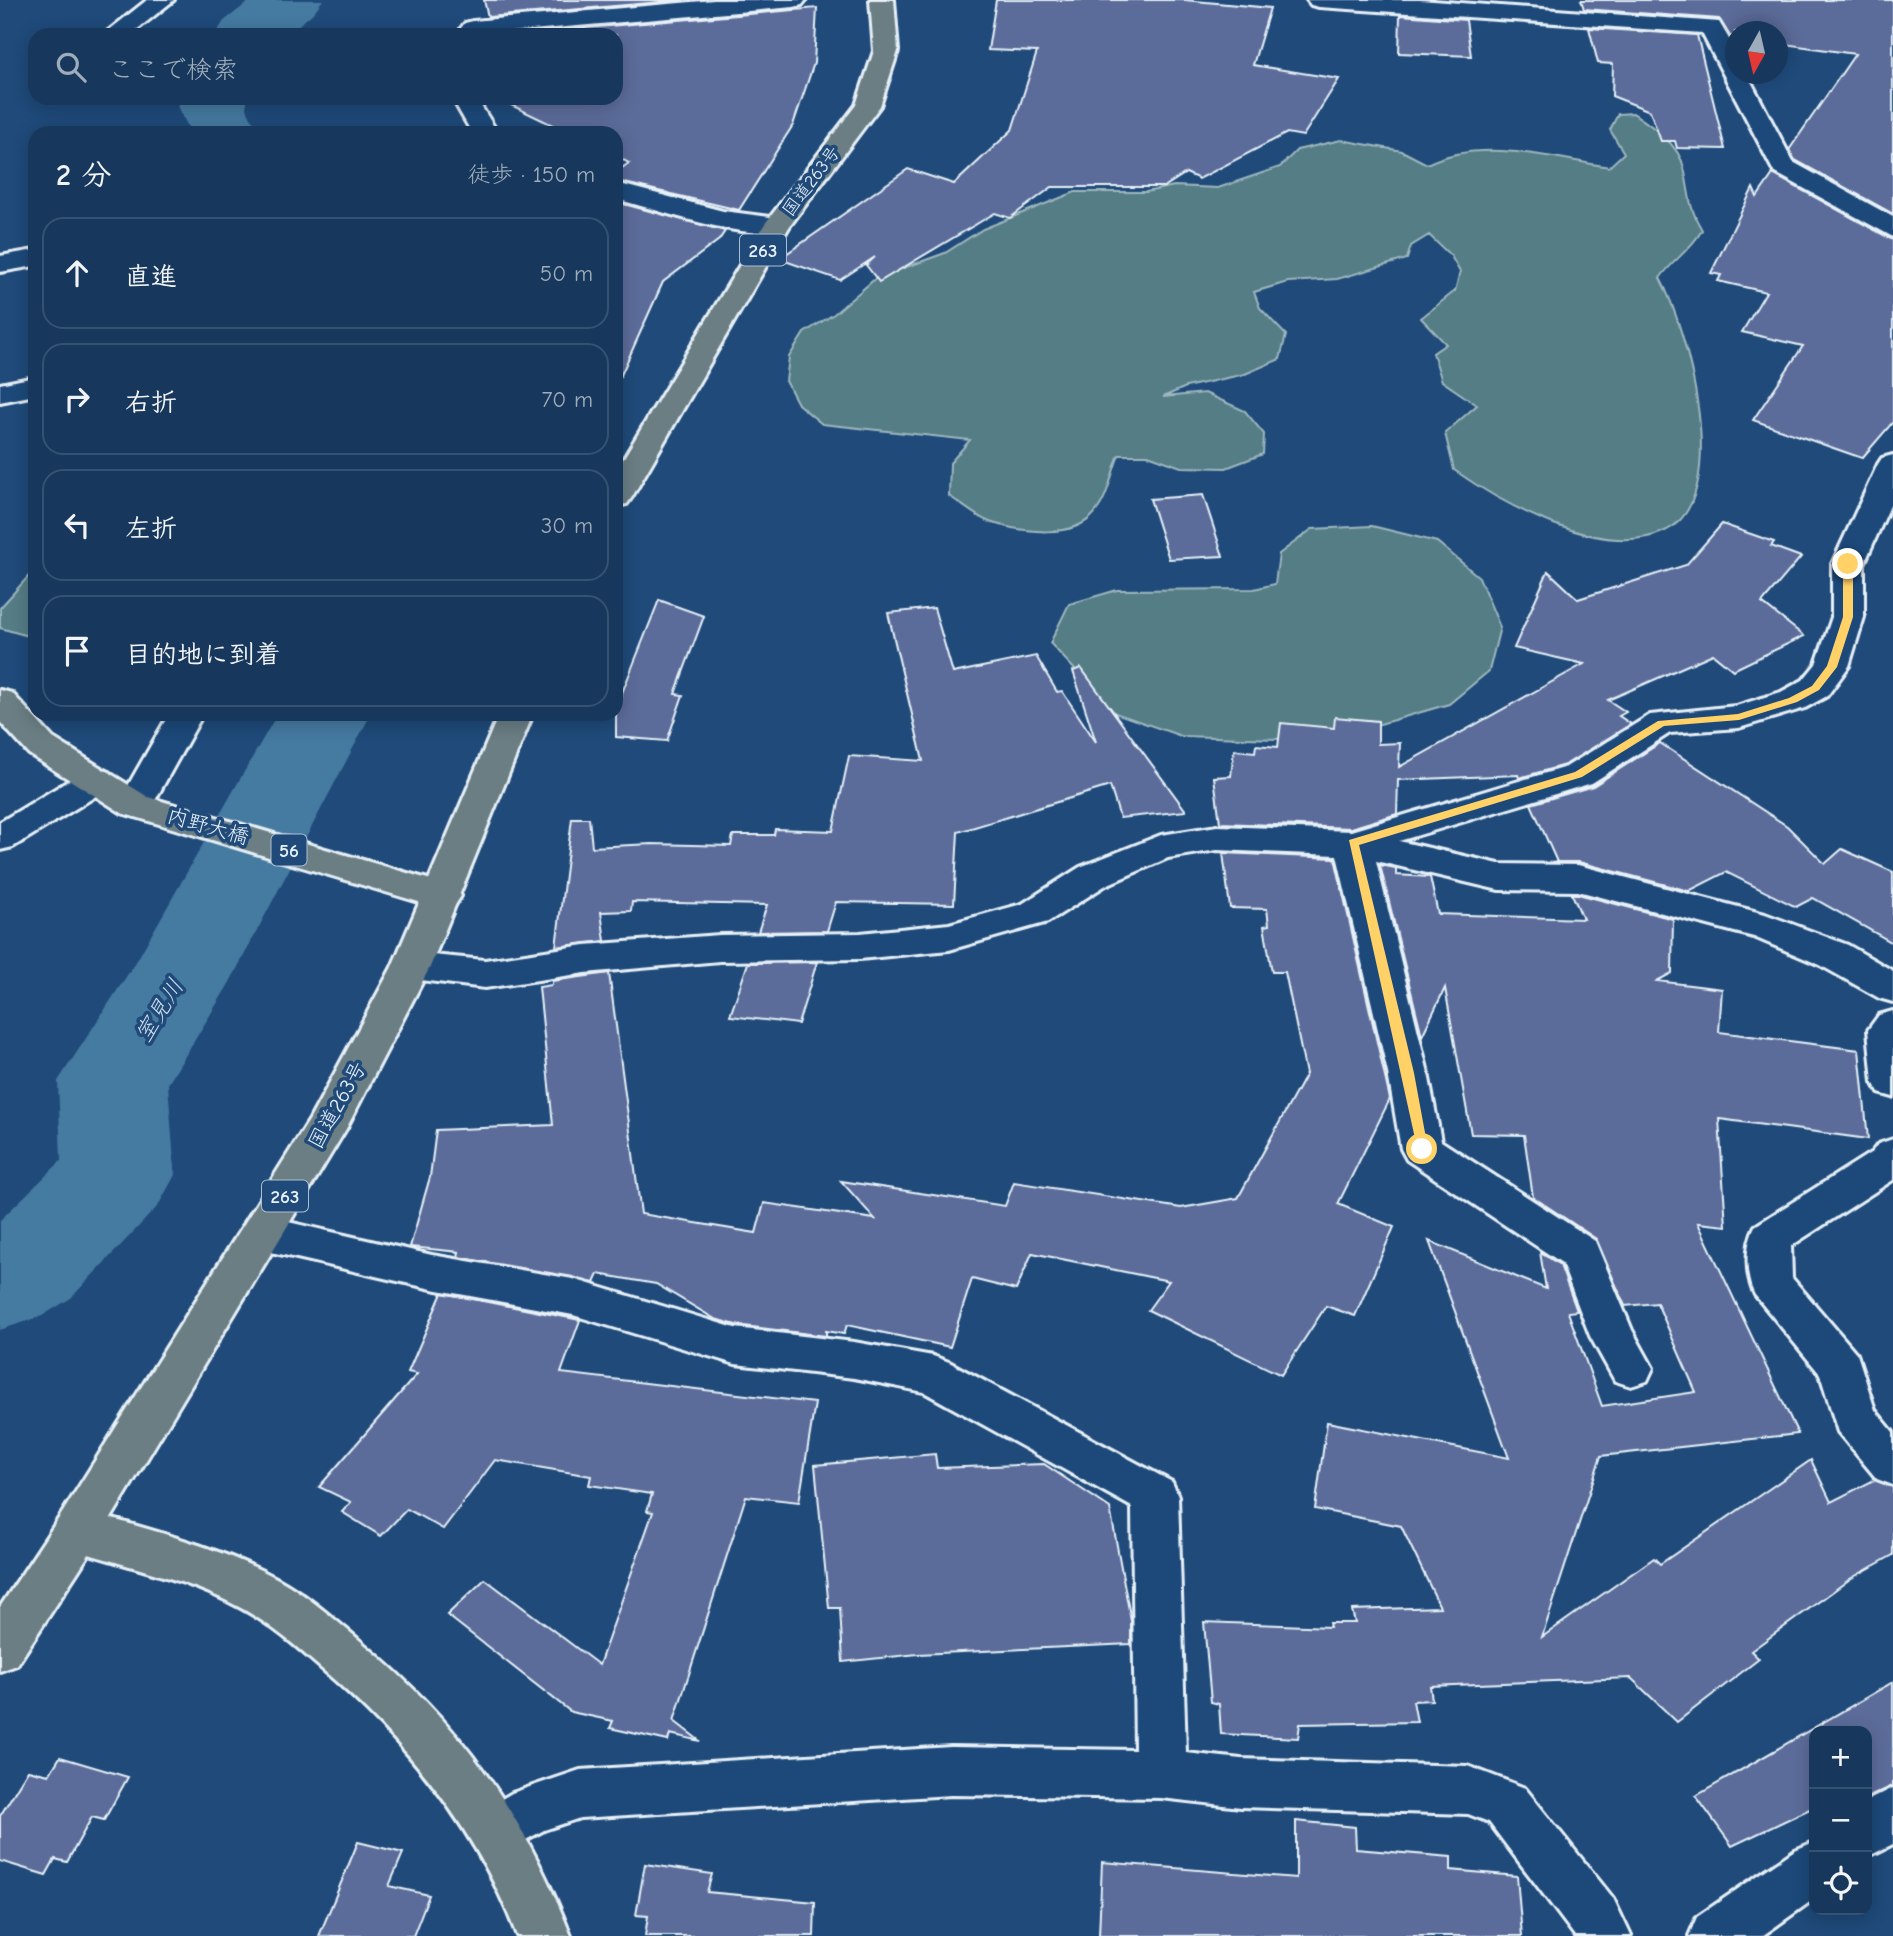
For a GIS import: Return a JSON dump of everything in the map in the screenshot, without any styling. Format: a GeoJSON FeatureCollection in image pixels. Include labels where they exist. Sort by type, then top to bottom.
{"type":"FeatureCollection","features":[{"type":"Feature","properties":{"kind":"main road","name":"国道263号"},"geometry":{"type":"LineString","coordinates":[[623,485],[777,225],[868,106],[886,51],[882,0]]}},
{"type":"Feature","properties":{"kind":"main road","name":"56"},"geometry":{"type":"LineString","coordinates":[[0,701],[41,746],[135,805]]}},
{"type":"Feature","properties":{"kind":"main road","name":"国道263号"},"geometry":{"type":"LineString","coordinates":[[0,1649],[78,1530],[325,1129],[411,967],[513,721]]}},
{"type":"Feature","properties":{"kind":"main road","name":"内野大橋"},"geometry":{"type":"LineString","coordinates":[[135,805],[442,896]]}},
{"type":"Feature","properties":{"kind":"main road"},"geometry":{"type":"LineString","coordinates":[[78,1530],[182,1562],[251,1588],[375,1681],[443,1753],[498,1830],[534,1906],[544,1936]]}},
{"type":"Feature","properties":{"kind":"street"},"geometry":{"type":"LineString","coordinates":[[124,28],[162,0]]}},
{"type":"Feature","properties":{"kind":"street"},"geometry":{"type":"LineString","coordinates":[[472,24],[794,0]]}},
{"type":"Feature","properties":{"kind":"street"},"geometry":{"type":"LineString","coordinates":[[1319,0],[1715,18],[1783,167],[1849,201],[1893,229]]}},
{"type":"Feature","properties":{"kind":"street"},"geometry":{"type":"LineString","coordinates":[[468,105],[481,126]]}},
{"type":"Feature","properties":{"kind":"street"},"geometry":{"type":"LineString","coordinates":[[623,193],[722,219],[777,225]]}},
{"type":"Feature","properties":{"kind":"street"},"geometry":{"type":"LineString","coordinates":[[0,264],[28,259]]}},
{"type":"Feature","properties":{"kind":"street"},"geometry":{"type":"LineString","coordinates":[[0,393],[28,387]]}},
{"type":"Feature","properties":{"kind":"street"},"geometry":{"type":"LineString","coordinates":[[1353,843],[1579,775],[1662,723],[1739,717],[1793,700],[1815,688],[1832,667],[1848,617],[1848,564],[1893,464]]}},
{"type":"Feature","properties":{"kind":"street"},"geometry":{"type":"LineString","coordinates":[[135,805],[182,721]]}},
{"type":"Feature","properties":{"kind":"street"},"geometry":{"type":"LineString","coordinates":[[0,838],[96,780]]}},
{"type":"Feature","properties":{"kind":"street"},"geometry":{"type":"LineString","coordinates":[[411,967],[485,974],[585,959],[720,948],[860,946],[949,937],[1035,913],[1093,877],[1161,847],[1217,838],[1353,843],[1499,877],[1578,878],[1765,927],[1834,955],[1893,988]]}},
{"type":"Feature","properties":{"kind":"street"},"geometry":{"type":"LineString","coordinates":[[1353,843],[1408,1073],[1422,1149],[1580,1253],[1612,1336],[1630,1368]]}},
{"type":"Feature","properties":{"kind":"street"},"geometry":{"type":"LineString","coordinates":[[1893,1025],[1888,1030],[1893,1082]]}},
{"type":"Feature","properties":{"kind":"street"},"geometry":{"type":"LineString","coordinates":[[1893,1155],[1887,1163],[1770,1238],[1770,1283],[1841,1367],[1854,1418],[1893,1465]]}},
{"type":"Feature","properties":{"kind":"street"},"geometry":{"type":"LineString","coordinates":[[262,1233],[432,1272],[573,1297],[734,1346],[854,1360],[933,1375],[1156,1496],[1161,1774]]}},
{"type":"Feature","properties":{"kind":"street"},"geometry":{"type":"LineString","coordinates":[[498,1830],[530,1810],[580,1794],[951,1771],[1161,1774],[1241,1783],[1468,1790],[1507,1805],[1594,1917],[1604,1936]]}},
{"type":"Feature","properties":{"kind":"street"},"geometry":{"type":"LineString","coordinates":[[1872,1829],[1893,1814]]}},
{"type":"Feature","properties":{"kind":"street"},"geometry":{"type":"LineString","coordinates":[[1716,1936],[1809,1871]]}},
{"type":"Feature","properties":{"kind":"green space"},"geometry":{"type":"Polygon","coordinates":[[[1633,113],[1664,136],[1677,151],[1684,168],[1692,207],[1702,230],[1660,278],[1682,334],[1692,372],[1701,450],[1697,485],[1686,513],[1665,531],[1640,538],[1613,539],[1584,534],[1526,512],[1454,470],[1445,433],[1477,405],[1442,381],[1433,353],[1446,344],[1421,318],[1455,291],[1460,272],[1451,256],[1429,235],[1411,246],[1407,259],[1337,279],[1288,282],[1254,292],[1260,308],[1286,335],[1280,359],[1245,374],[1186,387],[1163,397],[1205,393],[1245,411],[1264,434],[1263,454],[1226,468],[1181,467],[1148,455],[1119,455],[1106,493],[1094,514],[1085,522],[1061,530],[1034,531],[996,524],[978,516],[949,496],[950,463],[970,440],[822,424],[798,404],[786,381],[789,357],[804,333],[834,314],[876,278],[945,253],[983,229],[1075,192],[1146,192],[1174,186],[1218,188],[1280,167],[1297,150],[1341,140],[1402,151],[1427,164],[1447,156],[1493,151],[1541,155],[1609,167],[1624,153],[1610,130],[1618,114],[1633,113]]]}},
{"type":"Feature","properties":{"kind":"green space"},"geometry":{"type":"Polygon","coordinates":[[[1372,526],[1437,542],[1479,577],[1500,627],[1489,671],[1449,704],[1380,724],[1277,739],[1181,736],[1115,713],[1050,643],[1069,604],[1117,590],[1254,589],[1275,584],[1279,554],[1312,529],[1372,526]]]}},
{"type":"Feature","properties":{"kind":"green space"},"geometry":{"type":"Polygon","coordinates":[[[28,577],[28,636],[0,628],[0,608],[28,577]]]}},
{"type":"Feature","properties":{"kind":"building"},"geometry":{"type":"Polygon","coordinates":[[[484,0],[684,0],[488,17],[484,0]]]}},
{"type":"Feature","properties":{"kind":"building"},"geometry":{"type":"Polygon","coordinates":[[[996,0],[1184,0],[1270,8],[1253,65],[1339,79],[1303,136],[1287,133],[1199,179],[1186,173],[1164,187],[1052,187],[1010,218],[995,213],[879,282],[866,265],[875,257],[840,280],[779,259],[908,169],[954,184],[1012,130],[1037,52],[988,50],[996,0]]]}},
{"type":"Feature","properties":{"kind":"building"},"geometry":{"type":"Polygon","coordinates":[[[1581,0],[1893,0],[1893,214],[1795,160],[1789,150],[1855,54],[1788,45],[1788,21],[1725,21],[1725,28],[1719,19],[1584,9],[1581,0]]]}},
{"type":"Feature","properties":{"kind":"building"},"geometry":{"type":"Polygon","coordinates":[[[817,8],[814,63],[793,125],[739,210],[623,183],[623,167],[629,163],[623,160],[623,126],[555,126],[511,105],[623,105],[623,28],[585,28],[817,8]]]}},
{"type":"Feature","properties":{"kind":"building"},"geometry":{"type":"Polygon","coordinates":[[[1400,15],[1466,20],[1471,56],[1399,53],[1400,15]]]}},
{"type":"Feature","properties":{"kind":"building"},"geometry":{"type":"Polygon","coordinates":[[[1589,28],[1697,35],[1725,149],[1677,148],[1675,141],[1661,141],[1650,111],[1612,96],[1613,64],[1598,63],[1589,28]]]}},
{"type":"Feature","properties":{"kind":"building"},"geometry":{"type":"Polygon","coordinates":[[[1773,174],[1893,240],[1893,422],[1862,458],[1753,420],[1803,346],[1742,332],[1766,292],[1718,281],[1721,275],[1711,273],[1753,188],[1757,197],[1773,174]]]}},
{"type":"Feature","properties":{"kind":"building"},"geometry":{"type":"Polygon","coordinates":[[[623,204],[725,231],[719,240],[663,282],[623,371],[623,204]]]}},
{"type":"Feature","properties":{"kind":"building"},"geometry":{"type":"Polygon","coordinates":[[[1203,495],[1223,556],[1169,559],[1150,499],[1203,495]]]}},
{"type":"Feature","properties":{"kind":"building"},"geometry":{"type":"Polygon","coordinates":[[[1722,524],[1774,542],[1771,546],[1801,557],[1762,603],[1804,636],[1733,670],[1713,654],[1608,700],[1626,712],[1619,716],[1631,724],[1565,765],[1519,778],[1518,775],[1398,780],[1397,814],[1351,828],[1220,823],[1214,777],[1231,776],[1234,750],[1255,752],[1256,745],[1278,747],[1281,723],[1334,728],[1335,717],[1378,721],[1378,744],[1400,743],[1399,767],[1584,664],[1514,648],[1548,571],[1578,599],[1686,565],[1722,524]]]}},
{"type":"Feature","properties":{"kind":"building"},"geometry":{"type":"Polygon","coordinates":[[[659,600],[704,616],[675,694],[683,695],[667,741],[616,737],[616,721],[623,721],[623,690],[659,600]]]}},
{"type":"Feature","properties":{"kind":"building"},"geometry":{"type":"Polygon","coordinates":[[[934,608],[953,673],[1036,656],[1057,692],[1062,691],[1096,742],[1073,671],[1081,668],[1186,811],[1120,818],[1110,786],[958,832],[954,904],[836,902],[827,931],[758,932],[767,905],[632,902],[631,911],[601,912],[605,941],[556,947],[572,818],[589,818],[592,847],[652,844],[731,846],[733,835],[774,835],[775,829],[833,831],[849,756],[923,761],[888,613],[934,608]]]}},
{"type":"Feature","properties":{"kind":"building"},"geometry":{"type":"Polygon","coordinates":[[[1660,743],[1787,826],[1825,864],[1842,849],[1893,872],[1893,943],[1813,898],[1796,907],[1726,872],[1689,891],[1579,862],[1557,862],[1531,804],[1593,786],[1660,743]]]}},
{"type":"Feature","properties":{"kind":"building"},"geometry":{"type":"Polygon","coordinates":[[[1223,853],[1335,858],[1390,1099],[1338,1204],[1394,1227],[1355,1316],[1326,1306],[1281,1375],[1148,1310],[1169,1281],[1032,1253],[1016,1290],[972,1279],[950,1347],[847,1325],[844,1334],[826,1331],[826,1336],[736,1325],[715,1319],[656,1284],[598,1274],[594,1283],[458,1257],[459,1252],[410,1247],[430,1177],[436,1130],[553,1125],[539,987],[552,985],[552,981],[609,973],[641,1214],[756,1233],[764,1203],[875,1219],[841,1181],[1005,1206],[1014,1182],[1181,1208],[1238,1198],[1306,1074],[1285,972],[1272,972],[1264,926],[1269,925],[1267,909],[1230,908],[1223,853]]]}},
{"type":"Feature","properties":{"kind":"building"},"geometry":{"type":"Polygon","coordinates":[[[1380,865],[1396,868],[1396,875],[1430,877],[1438,914],[1583,919],[1572,894],[1578,894],[1673,919],[1672,973],[1657,981],[1722,989],[1719,1032],[1859,1050],[1868,1139],[1719,1119],[1726,1226],[1698,1223],[1798,1434],[1601,1456],[1542,1637],[1654,1558],[1660,1564],[1811,1460],[1831,1502],[1874,1480],[1893,1487],[1893,1555],[1850,1579],[1751,1651],[1759,1659],[1677,1722],[1631,1678],[1430,1686],[1432,1700],[1413,1701],[1417,1722],[1300,1724],[1298,1738],[1221,1734],[1219,1704],[1211,1702],[1204,1622],[1330,1627],[1329,1623],[1355,1623],[1352,1610],[1440,1607],[1401,1526],[1315,1509],[1327,1422],[1509,1458],[1429,1241],[1546,1289],[1540,1252],[1560,1265],[1577,1311],[1568,1312],[1602,1406],[1696,1392],[1657,1303],[1625,1306],[1596,1239],[1533,1197],[1524,1135],[1471,1134],[1445,988],[1422,1036],[1380,865]]]}},
{"type":"Feature","properties":{"kind":"building"},"geometry":{"type":"Polygon","coordinates":[[[817,962],[798,1024],[730,1016],[748,963],[817,962]]]}},
{"type":"Feature","properties":{"kind":"building"},"geometry":{"type":"Polygon","coordinates":[[[442,1293],[580,1320],[561,1373],[815,1403],[799,1502],[746,1496],[674,1721],[700,1741],[670,1734],[668,1741],[610,1728],[613,1721],[571,1712],[447,1615],[485,1579],[599,1665],[653,1512],[647,1511],[652,1494],[589,1485],[591,1476],[495,1460],[443,1529],[407,1509],[381,1536],[342,1512],[351,1502],[319,1487],[417,1374],[408,1372],[442,1293]]]}},
{"type":"Feature","properties":{"kind":"building"},"geometry":{"type":"Polygon","coordinates":[[[935,1454],[937,1468],[1044,1464],[1110,1508],[1131,1621],[1131,1644],[918,1654],[843,1662],[840,1608],[829,1608],[815,1465],[935,1454]]]}},
{"type":"Feature","properties":{"kind":"building"},"geometry":{"type":"Polygon","coordinates":[[[1893,1682],[1893,1786],[1872,1796],[1872,1726],[1817,1726],[1893,1682]]]}},
{"type":"Feature","properties":{"kind":"building"},"geometry":{"type":"Polygon","coordinates":[[[1809,1731],[1809,1809],[1732,1846],[1696,1796],[1809,1731]]]}},
{"type":"Feature","properties":{"kind":"building"},"geometry":{"type":"Polygon","coordinates":[[[60,1757],[128,1777],[104,1820],[92,1817],[67,1862],[55,1859],[46,1875],[0,1861],[0,1816],[28,1770],[49,1775],[60,1757]]]}},
{"type":"Feature","properties":{"kind":"building"},"geometry":{"type":"Polygon","coordinates":[[[1296,1821],[1355,1827],[1356,1849],[1451,1857],[1451,1870],[1517,1876],[1522,1936],[1099,1936],[1102,1862],[1296,1878],[1296,1821]]]}},
{"type":"Feature","properties":{"kind":"building"},"geometry":{"type":"Polygon","coordinates":[[[358,1842],[403,1853],[389,1886],[429,1895],[413,1936],[319,1936],[358,1842]]]}},
{"type":"Feature","properties":{"kind":"building"},"geometry":{"type":"Polygon","coordinates":[[[645,1864],[712,1874],[707,1892],[815,1902],[814,1936],[645,1936],[648,1916],[636,1915],[645,1864]]]}},
{"type":"Feature","properties":{"kind":"waterway","name":"室見川"},"geometry":{"type":"LineString","coordinates":[[256,28],[291,0]]}},
{"type":"Feature","properties":{"kind":"waterway","name":"室見川"},"geometry":{"type":"LineString","coordinates":[[212,105],[222,126]]}},
{"type":"Feature","properties":{"kind":"waterway","name":"室見川"},"geometry":{"type":"LineString","coordinates":[[0,1283],[29,1265],[118,1175],[113,1081],[176,984],[320,721]]}},
{"type":"Feature","properties":{"kind":"route"},"geometry":{"type":"LineString","coordinates":[[1422,1149],[1408,1073],[1353,843],[1579,775],[1662,723],[1739,717],[1793,700],[1815,688],[1832,667],[1848,617],[1848,564]]}}]}
